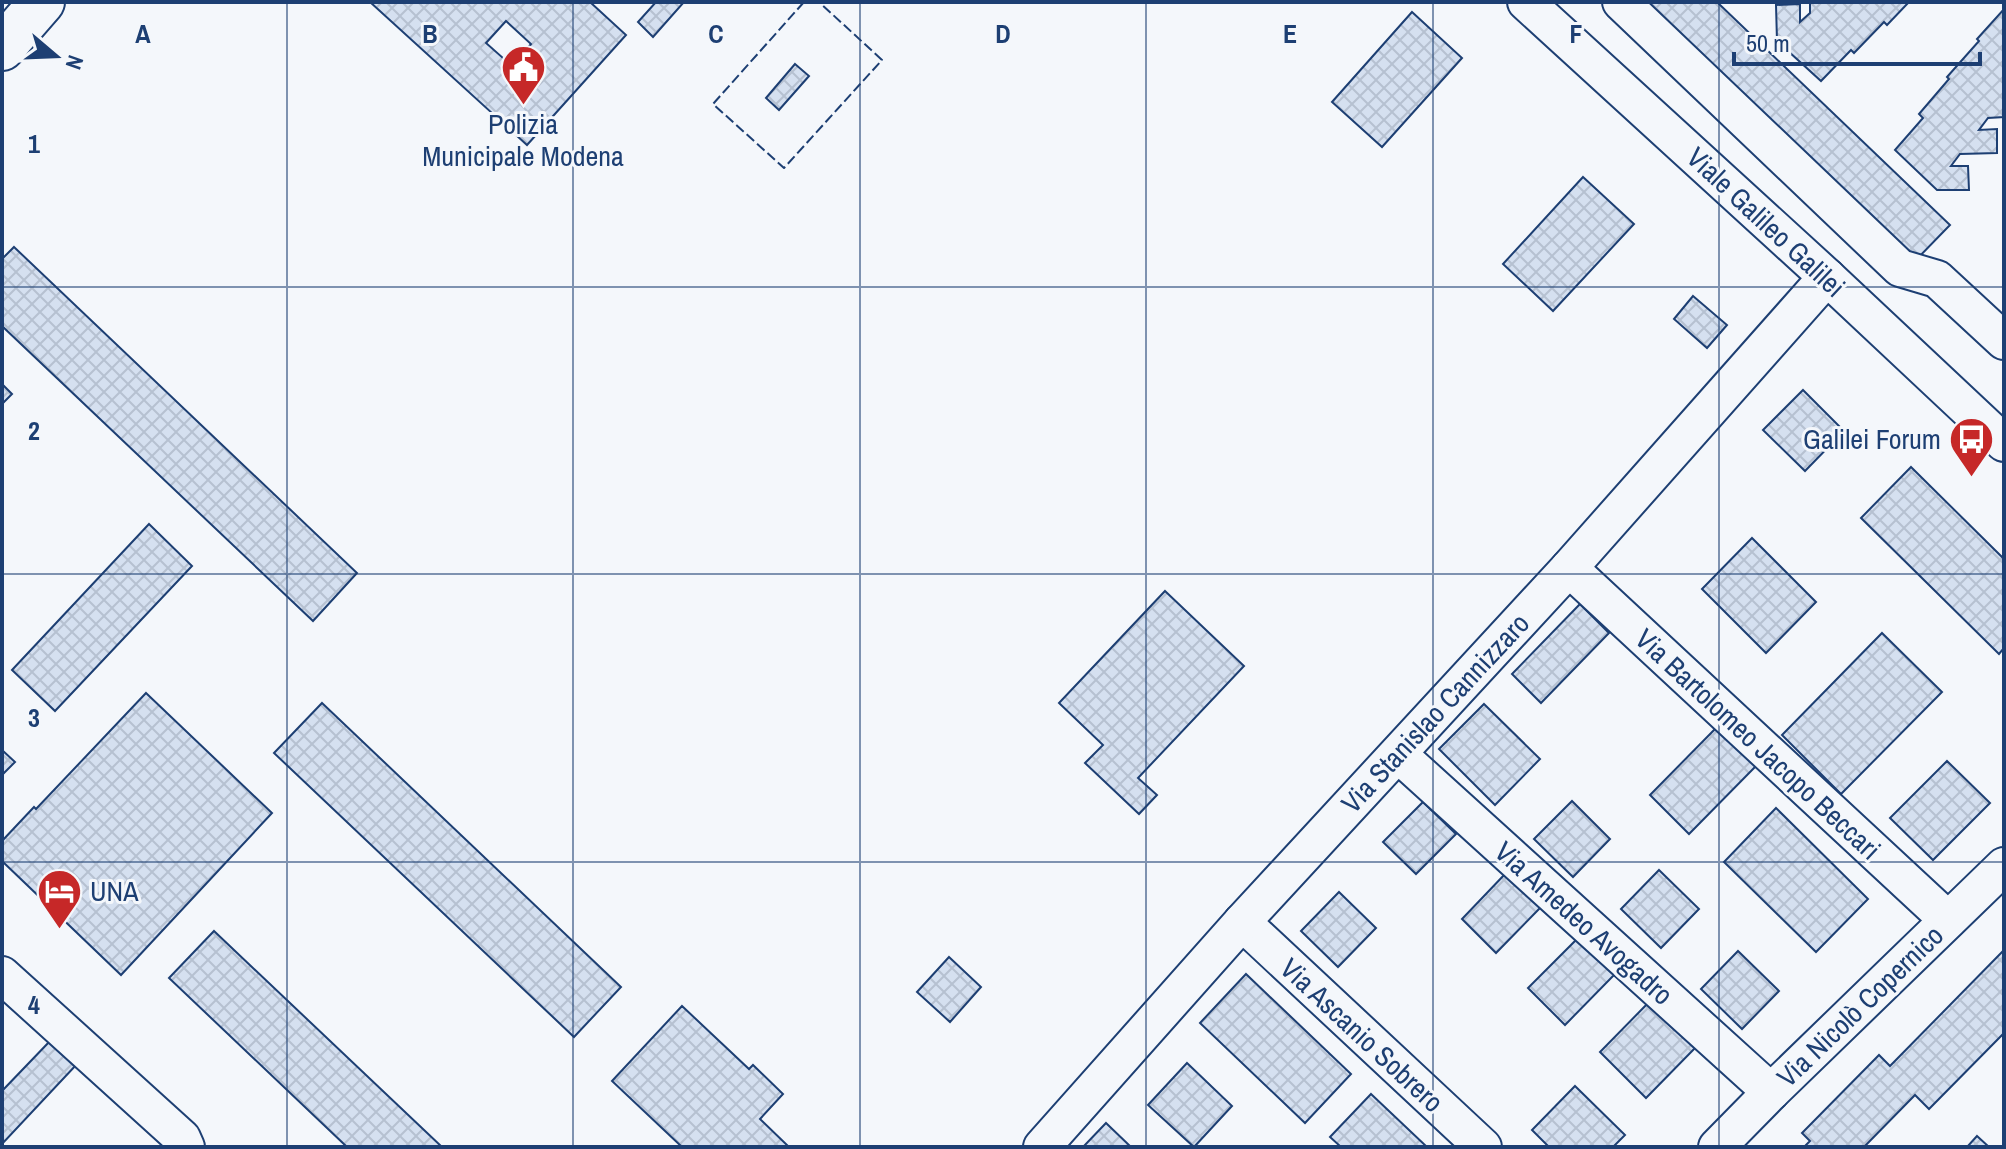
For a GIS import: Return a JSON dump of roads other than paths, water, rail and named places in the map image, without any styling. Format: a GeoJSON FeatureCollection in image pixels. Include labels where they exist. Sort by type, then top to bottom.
{"type":"FeatureCollection","features":[{"type":"Feature","properties":{"kind":"main road"},"geometry":{"type":"LineString","coordinates":[[2,48],[42,2]]}},
{"type":"Feature","properties":{"kind":"street","name":"Viale Galileo Galilei"},"geometry":{"type":"LineString","coordinates":[[1526,2],[2004,443]]}},
{"type":"Feature","properties":{"kind":"street"},"geometry":{"type":"LineString","coordinates":[[1621,2],[1900,268],[1937,279],[2004,341]]}},
{"type":"Feature","properties":{"kind":"street","name":"Via Stanislao Cannizzaro"},"geometry":{"type":"LineString","coordinates":[[1042,1147],[1242,922],[1569,568],[1827,277]]}},
{"type":"Feature","properties":{"kind":"street","name":"Via Bartolomeo Jacopo Beccari"},"geometry":{"type":"LineString","coordinates":[[1569,568],[1948,920]]}},
{"type":"Feature","properties":{"kind":"street","name":"Via Amedeo Avogadro"},"geometry":{"type":"LineString","coordinates":[[1398,754],[1771,1092]]}},
{"type":"Feature","properties":{"kind":"street","name":"Via Nicolò Copernico"},"geometry":{"type":"LineString","coordinates":[[1717,1147],[2004,866]]}},
{"type":"Feature","properties":{"kind":"street","name":"Via Ascanio Sobrero"},"geometry":{"type":"LineString","coordinates":[[1242,922],[1483,1147]]}},
{"type":"Feature","properties":{"kind":"street"},"geometry":{"type":"LineString","coordinates":[[2,975],[182,1138],[186,1147]]}},
{"type":"Feature","properties":{"kind":"place","name":"Polizia Municipale Modena"},"geometry":{"type":"Point","coordinates":[523,106]}},
{"type":"Feature","properties":{"kind":"place","name":"Galilei Forum"},"geometry":{"type":"Point","coordinates":[1972,478]}},
{"type":"Feature","properties":{"kind":"place","name":"UNA"},"geometry":{"type":"Point","coordinates":[59,930]}}]}
